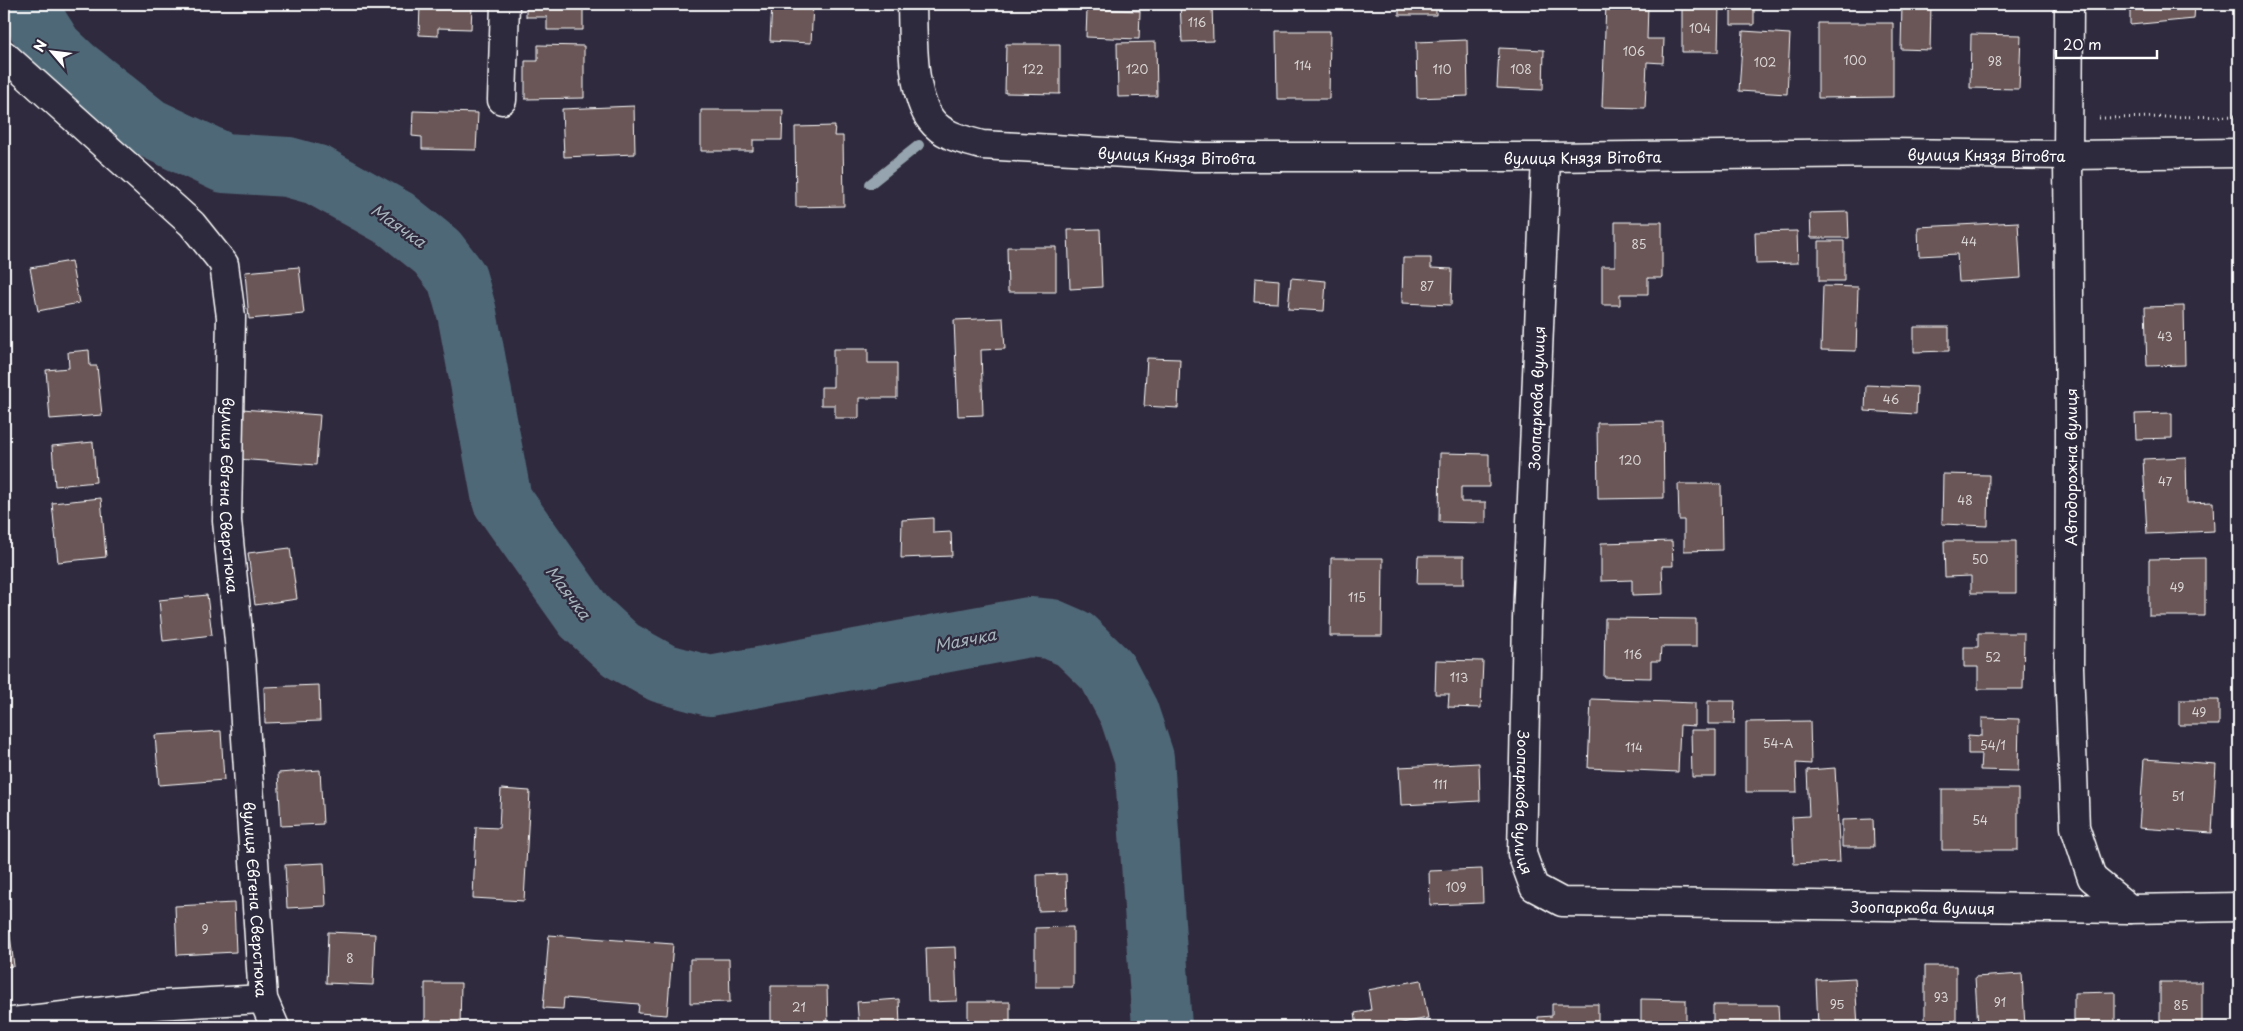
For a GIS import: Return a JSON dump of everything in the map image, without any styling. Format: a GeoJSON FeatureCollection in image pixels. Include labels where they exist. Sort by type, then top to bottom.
{"type":"FeatureCollection","features":[{"type":"Feature","properties":{"kind":"street"},"geometry":{"type":"LineString","coordinates":[[502,100],[505,4]]}},
{"type":"Feature","properties":{"kind":"street","name":"вулиця Князя Вітовта"},"geometry":{"type":"LineString","coordinates":[[912,4],[914,67],[922,98],[931,120],[952,136],[991,146],[1195,157],[2239,153]]}},
{"type":"Feature","properties":{"kind":"street","name":"Автодорожна вулиця"},"geometry":{"type":"LineString","coordinates":[[2069,4],[2069,667],[2075,827],[2092,878],[2130,909]]}},
{"type":"Feature","properties":{"kind":"street","name":"вулиця Євгена Сверстюка"},"geometry":{"type":"LineString","coordinates":[[4,55],[192,224],[224,264],[230,317],[227,521],[242,662],[263,999],[275,1027]]}},
{"type":"Feature","properties":{"kind":"street","name":"Зоопаркова вулиця"},"geometry":{"type":"LineString","coordinates":[[1546,157],[1527,619],[1522,854],[1534,887],[1562,902],[2130,909],[2239,907]]}},
{"type":"Feature","properties":{"kind":"street"},"geometry":{"type":"LineString","coordinates":[[4,1023],[157,1005],[263,999]]}},
{"type":"Feature","properties":{"kind":"path"},"geometry":{"type":"LineString","coordinates":[[2068,118],[2239,116]]}},
{"type":"Feature","properties":{"kind":"building"},"geometry":{"type":"Polygon","coordinates":[[[420,4],[479,4],[479,6],[472,6],[471,29],[438,28],[438,36],[419,35],[420,4]]]}},
{"type":"Feature","properties":{"kind":"building"},"geometry":{"type":"Polygon","coordinates":[[[526,4],[583,4],[583,30],[547,30],[547,17],[526,17],[526,4]]]}},
{"type":"Feature","properties":{"kind":"building"},"geometry":{"type":"Polygon","coordinates":[[[772,4],[813,4],[811,43],[770,41],[772,4]]]}},
{"type":"Feature","properties":{"kind":"building"},"geometry":{"type":"Polygon","coordinates":[[[1180,4],[1212,4],[1213,41],[1182,42],[1180,4]]]}},
{"type":"Feature","properties":{"kind":"building"},"geometry":{"type":"Polygon","coordinates":[[[1399,4],[1436,4],[1436,15],[1399,15],[1399,4]]]}},
{"type":"Feature","properties":{"kind":"building"},"geometry":{"type":"Polygon","coordinates":[[[1606,4],[1648,4],[1647,39],[1664,39],[1663,63],[1647,62],[1645,108],[1602,107],[1606,4]]]}},
{"type":"Feature","properties":{"kind":"building"},"geometry":{"type":"Polygon","coordinates":[[[1682,4],[1719,4],[1718,52],[1682,52],[1682,4]]]}},
{"type":"Feature","properties":{"kind":"building"},"geometry":{"type":"Polygon","coordinates":[[[1731,4],[1754,4],[1754,25],[1731,25],[1731,4]]]}},
{"type":"Feature","properties":{"kind":"building"},"geometry":{"type":"Polygon","coordinates":[[[1902,4],[1931,4],[1930,50],[1901,49],[1902,4]]]}},
{"type":"Feature","properties":{"kind":"building"},"geometry":{"type":"Polygon","coordinates":[[[2130,4],[2195,4],[2194,19],[2130,25],[2130,4]]]}},
{"type":"Feature","properties":{"kind":"building"},"geometry":{"type":"Polygon","coordinates":[[[1087,9],[1140,11],[1139,39],[1086,37],[1087,9]]]}},
{"type":"Feature","properties":{"kind":"building"},"geometry":{"type":"Polygon","coordinates":[[[1818,23],[1893,23],[1893,97],[1818,98],[1818,23]]]}},
{"type":"Feature","properties":{"kind":"building"},"geometry":{"type":"Polygon","coordinates":[[[1276,31],[1330,31],[1329,99],[1277,99],[1276,31]]]}},
{"type":"Feature","properties":{"kind":"building"},"geometry":{"type":"Polygon","coordinates":[[[1743,31],[1790,34],[1787,94],[1739,91],[1743,31]]]}},
{"type":"Feature","properties":{"kind":"building"},"geometry":{"type":"Polygon","coordinates":[[[1971,34],[2021,35],[2019,89],[1970,88],[1971,34]]]}},
{"type":"Feature","properties":{"kind":"building"},"geometry":{"type":"Polygon","coordinates":[[[1467,40],[1468,96],[1417,98],[1416,42],[1467,40]]]}},
{"type":"Feature","properties":{"kind":"building"},"geometry":{"type":"Polygon","coordinates":[[[1156,42],[1157,96],[1118,97],[1117,43],[1156,42]]]}},
{"type":"Feature","properties":{"kind":"building"},"geometry":{"type":"Polygon","coordinates":[[[1006,44],[1060,44],[1060,94],[1005,93],[1006,44]]]}},
{"type":"Feature","properties":{"kind":"building"},"geometry":{"type":"Polygon","coordinates":[[[538,45],[584,46],[584,98],[525,99],[525,61],[538,61],[538,45]]]}},
{"type":"Feature","properties":{"kind":"building"},"geometry":{"type":"Polygon","coordinates":[[[1499,48],[1544,50],[1543,90],[1497,88],[1499,48]]]}},
{"type":"Feature","properties":{"kind":"building"},"geometry":{"type":"Polygon","coordinates":[[[634,106],[635,154],[564,157],[562,109],[634,106]]]}},
{"type":"Feature","properties":{"kind":"building"},"geometry":{"type":"Polygon","coordinates":[[[701,110],[783,110],[782,140],[753,140],[753,151],[701,151],[701,110]]]}},
{"type":"Feature","properties":{"kind":"building"},"geometry":{"type":"Polygon","coordinates":[[[413,111],[478,113],[476,150],[422,149],[422,137],[412,136],[413,111]]]}},
{"type":"Feature","properties":{"kind":"building"},"geometry":{"type":"Polygon","coordinates":[[[835,126],[834,136],[843,136],[844,206],[796,207],[795,127],[835,126]]]}},
{"type":"Feature","properties":{"kind":"building"},"geometry":{"type":"Polygon","coordinates":[[[1848,212],[1849,238],[1811,238],[1810,213],[1848,212]]]}},
{"type":"Feature","properties":{"kind":"building"},"geometry":{"type":"Polygon","coordinates":[[[1615,222],[1662,222],[1662,278],[1648,278],[1648,294],[1620,294],[1620,305],[1602,305],[1602,266],[1615,266],[1615,222]]]}},
{"type":"Feature","properties":{"kind":"building"},"geometry":{"type":"Polygon","coordinates":[[[2018,222],[2021,278],[1959,282],[1957,254],[1919,256],[1918,227],[2018,222]]]}},
{"type":"Feature","properties":{"kind":"building"},"geometry":{"type":"Polygon","coordinates":[[[1100,229],[1102,287],[1070,289],[1068,230],[1100,229]]]}},
{"type":"Feature","properties":{"kind":"building"},"geometry":{"type":"Polygon","coordinates":[[[1797,231],[1798,263],[1756,264],[1755,232],[1797,231]]]}},
{"type":"Feature","properties":{"kind":"building"},"geometry":{"type":"Polygon","coordinates":[[[1819,241],[1844,241],[1844,281],[1819,281],[1819,241]]]}},
{"type":"Feature","properties":{"kind":"building"},"geometry":{"type":"Polygon","coordinates":[[[1007,247],[1056,247],[1056,292],[1008,292],[1007,247]]]}},
{"type":"Feature","properties":{"kind":"building"},"geometry":{"type":"Polygon","coordinates":[[[1403,258],[1431,258],[1431,268],[1452,269],[1451,305],[1402,303],[1403,258]]]}},
{"type":"Feature","properties":{"kind":"building"},"geometry":{"type":"Polygon","coordinates":[[[71,261],[79,303],[38,311],[30,268],[71,261]]]}},
{"type":"Feature","properties":{"kind":"building"},"geometry":{"type":"Polygon","coordinates":[[[299,267],[304,314],[249,319],[245,272],[299,267]]]}},
{"type":"Feature","properties":{"kind":"building"},"geometry":{"type":"Polygon","coordinates":[[[1255,278],[1279,280],[1278,303],[1254,302],[1255,278]]]}},
{"type":"Feature","properties":{"kind":"building"},"geometry":{"type":"Polygon","coordinates":[[[1291,278],[1326,281],[1324,311],[1288,309],[1291,278]]]}},
{"type":"Feature","properties":{"kind":"building"},"geometry":{"type":"Polygon","coordinates":[[[1823,286],[1858,287],[1856,351],[1821,350],[1823,286]]]}},
{"type":"Feature","properties":{"kind":"building"},"geometry":{"type":"Polygon","coordinates":[[[2184,306],[2185,365],[2147,366],[2145,307],[2184,306]]]}},
{"type":"Feature","properties":{"kind":"building"},"geometry":{"type":"Polygon","coordinates":[[[1003,318],[1005,349],[981,350],[983,415],[958,416],[954,320],[1003,318]]]}},
{"type":"Feature","properties":{"kind":"building"},"geometry":{"type":"Polygon","coordinates":[[[1914,327],[1949,327],[1949,351],[1914,352],[1914,327]]]}},
{"type":"Feature","properties":{"kind":"building"},"geometry":{"type":"Polygon","coordinates":[[[833,349],[868,349],[868,363],[897,363],[897,398],[859,398],[859,418],[835,418],[835,405],[821,405],[821,387],[833,387],[833,349]]]}},
{"type":"Feature","properties":{"kind":"building"},"geometry":{"type":"Polygon","coordinates":[[[89,350],[90,366],[97,366],[102,415],[50,419],[46,370],[69,368],[68,352],[89,350]]]}},
{"type":"Feature","properties":{"kind":"building"},"geometry":{"type":"Polygon","coordinates":[[[1147,358],[1180,359],[1178,408],[1144,406],[1147,358]]]}},
{"type":"Feature","properties":{"kind":"building"},"geometry":{"type":"Polygon","coordinates":[[[1866,385],[1917,387],[1916,414],[1865,411],[1866,385]]]}},
{"type":"Feature","properties":{"kind":"building"},"geometry":{"type":"Polygon","coordinates":[[[242,409],[320,415],[316,465],[238,459],[242,409]]]}},
{"type":"Feature","properties":{"kind":"building"},"geometry":{"type":"Polygon","coordinates":[[[2172,413],[2172,438],[2136,439],[2135,414],[2172,413]]]}},
{"type":"Feature","properties":{"kind":"building"},"geometry":{"type":"Polygon","coordinates":[[[1663,422],[1664,498],[1598,499],[1597,423],[1663,422]]]}},
{"type":"Feature","properties":{"kind":"building"},"geometry":{"type":"Polygon","coordinates":[[[93,442],[96,482],[55,486],[52,446],[93,442]]]}},
{"type":"Feature","properties":{"kind":"building"},"geometry":{"type":"Polygon","coordinates":[[[1440,453],[1489,454],[1489,487],[1461,487],[1461,502],[1486,502],[1486,523],[1439,522],[1440,453]]]}},
{"type":"Feature","properties":{"kind":"building"},"geometry":{"type":"Polygon","coordinates":[[[2186,457],[2187,503],[2213,502],[2214,531],[2147,534],[2143,459],[2186,457]]]}},
{"type":"Feature","properties":{"kind":"building"},"geometry":{"type":"Polygon","coordinates":[[[1943,474],[1989,475],[1988,526],[1942,524],[1943,474]]]}},
{"type":"Feature","properties":{"kind":"building"},"geometry":{"type":"Polygon","coordinates":[[[1678,484],[1721,484],[1722,550],[1684,551],[1684,520],[1679,520],[1678,484]]]}},
{"type":"Feature","properties":{"kind":"building"},"geometry":{"type":"Polygon","coordinates":[[[101,498],[106,557],[58,562],[52,503],[101,498]]]}},
{"type":"Feature","properties":{"kind":"building"},"geometry":{"type":"Polygon","coordinates":[[[933,518],[933,533],[951,532],[952,556],[901,558],[902,520],[933,518]]]}},
{"type":"Feature","properties":{"kind":"building"},"geometry":{"type":"Polygon","coordinates":[[[1672,541],[1673,566],[1662,566],[1663,594],[1632,595],[1632,580],[1601,581],[1601,543],[1672,541]]]}},
{"type":"Feature","properties":{"kind":"building"},"geometry":{"type":"Polygon","coordinates":[[[1944,541],[2016,541],[2016,593],[1971,593],[1971,576],[1945,577],[1944,541]]]}},
{"type":"Feature","properties":{"kind":"building"},"geometry":{"type":"Polygon","coordinates":[[[290,548],[297,599],[255,605],[248,553],[290,548]]]}},
{"type":"Feature","properties":{"kind":"building"},"geometry":{"type":"Polygon","coordinates":[[[1418,556],[1464,556],[1464,584],[1417,584],[1418,556]]]}},
{"type":"Feature","properties":{"kind":"building"},"geometry":{"type":"Polygon","coordinates":[[[1331,558],[1383,558],[1382,636],[1330,636],[1331,558]]]}},
{"type":"Feature","properties":{"kind":"building"},"geometry":{"type":"Polygon","coordinates":[[[2205,558],[2205,616],[2149,616],[2149,559],[2205,558]]]}},
{"type":"Feature","properties":{"kind":"building"},"geometry":{"type":"Polygon","coordinates":[[[207,595],[212,635],[163,641],[159,600],[207,595]]]}},
{"type":"Feature","properties":{"kind":"building"},"geometry":{"type":"Polygon","coordinates":[[[1605,618],[1696,619],[1696,647],[1661,647],[1660,661],[1651,661],[1651,678],[1604,677],[1605,618]]]}},
{"type":"Feature","properties":{"kind":"building"},"geometry":{"type":"Polygon","coordinates":[[[1978,633],[2024,633],[2023,689],[1978,689],[1978,667],[1964,667],[1964,647],[1978,647],[1978,633]]]}},
{"type":"Feature","properties":{"kind":"building"},"geometry":{"type":"Polygon","coordinates":[[[1436,660],[1483,661],[1481,708],[1448,707],[1449,694],[1435,694],[1436,660]]]}},
{"type":"Feature","properties":{"kind":"building"},"geometry":{"type":"Polygon","coordinates":[[[319,685],[320,721],[265,723],[264,687],[319,685]]]}},
{"type":"Feature","properties":{"kind":"building"},"geometry":{"type":"Polygon","coordinates":[[[1591,699],[1695,703],[1695,726],[1680,725],[1678,772],[1588,768],[1591,699]]]}},
{"type":"Feature","properties":{"kind":"building"},"geometry":{"type":"Polygon","coordinates":[[[2179,700],[2219,700],[2219,725],[2179,725],[2179,700]]]}},
{"type":"Feature","properties":{"kind":"building"},"geometry":{"type":"Polygon","coordinates":[[[1708,701],[1735,701],[1734,724],[1708,724],[1708,701]]]}},
{"type":"Feature","properties":{"kind":"building"},"geometry":{"type":"Polygon","coordinates":[[[1982,718],[2019,719],[2018,771],[1980,770],[1981,754],[1968,754],[1968,735],[1982,736],[1982,718]]]}},
{"type":"Feature","properties":{"kind":"building"},"geometry":{"type":"Polygon","coordinates":[[[1810,721],[1811,764],[1796,763],[1797,792],[1746,792],[1746,722],[1810,721]]]}},
{"type":"Feature","properties":{"kind":"building"},"geometry":{"type":"Polygon","coordinates":[[[1691,730],[1716,730],[1716,777],[1692,777],[1691,730]]]}},
{"type":"Feature","properties":{"kind":"building"},"geometry":{"type":"Polygon","coordinates":[[[221,731],[224,780],[159,785],[155,735],[221,731]]]}},
{"type":"Feature","properties":{"kind":"building"},"geometry":{"type":"Polygon","coordinates":[[[2144,759],[2216,764],[2212,833],[2139,828],[2144,759]]]}},
{"type":"Feature","properties":{"kind":"building"},"geometry":{"type":"Polygon","coordinates":[[[1479,763],[1480,801],[1401,805],[1399,767],[1479,763]]]}},
{"type":"Feature","properties":{"kind":"building"},"geometry":{"type":"Polygon","coordinates":[[[1835,768],[1840,862],[1794,864],[1792,817],[1809,816],[1807,770],[1835,768]]]}},
{"type":"Feature","properties":{"kind":"building"},"geometry":{"type":"Polygon","coordinates":[[[320,770],[323,824],[281,826],[278,773],[320,770]]]}},
{"type":"Feature","properties":{"kind":"building"},"geometry":{"type":"Polygon","coordinates":[[[501,789],[530,791],[524,901],[473,898],[476,827],[499,828],[501,789]]]}},
{"type":"Feature","properties":{"kind":"building"},"geometry":{"type":"Polygon","coordinates":[[[1942,789],[2018,789],[2018,850],[1942,850],[1942,789]]]}},
{"type":"Feature","properties":{"kind":"building"},"geometry":{"type":"Polygon","coordinates":[[[1873,819],[1874,847],[1842,847],[1842,820],[1873,819]]]}},
{"type":"Feature","properties":{"kind":"building"},"geometry":{"type":"Polygon","coordinates":[[[324,863],[326,906],[287,908],[285,865],[324,863]]]}},
{"type":"Feature","properties":{"kind":"building"},"geometry":{"type":"Polygon","coordinates":[[[1482,869],[1483,903],[1430,905],[1429,871],[1482,869]]]}},
{"type":"Feature","properties":{"kind":"building"},"geometry":{"type":"Polygon","coordinates":[[[1066,874],[1067,910],[1038,911],[1037,875],[1066,874]]]}},
{"type":"Feature","properties":{"kind":"building"},"geometry":{"type":"Polygon","coordinates":[[[234,903],[236,952],[177,955],[175,906],[234,903]]]}},
{"type":"Feature","properties":{"kind":"building"},"geometry":{"type":"Polygon","coordinates":[[[4,920],[8,920],[14,966],[4,967],[4,920]]]}},
{"type":"Feature","properties":{"kind":"building"},"geometry":{"type":"Polygon","coordinates":[[[1073,927],[1073,987],[1035,987],[1035,928],[1073,927]]]}},
{"type":"Feature","properties":{"kind":"building"},"geometry":{"type":"Polygon","coordinates":[[[328,932],[375,934],[373,985],[326,983],[328,932]]]}},
{"type":"Feature","properties":{"kind":"building"},"geometry":{"type":"Polygon","coordinates":[[[549,935],[673,944],[667,1015],[638,1013],[639,1004],[564,998],[563,1009],[543,1008],[549,935]]]}},
{"type":"Feature","properties":{"kind":"building"},"geometry":{"type":"Polygon","coordinates":[[[955,947],[957,1001],[928,1002],[926,948],[955,947]]]}},
{"type":"Feature","properties":{"kind":"building"},"geometry":{"type":"Polygon","coordinates":[[[690,959],[729,959],[730,1002],[690,1003],[690,959]]]}},
{"type":"Feature","properties":{"kind":"building"},"geometry":{"type":"Polygon","coordinates":[[[1925,966],[1956,966],[1956,1027],[1925,1027],[1925,966]]]}},
{"type":"Feature","properties":{"kind":"building"},"geometry":{"type":"Polygon","coordinates":[[[2022,974],[2025,1027],[1978,1027],[1975,977],[2022,974]]]}},
{"type":"Feature","properties":{"kind":"building"},"geometry":{"type":"Polygon","coordinates":[[[1855,978],[1858,1027],[1818,1027],[1816,980],[1855,978]]]}},
{"type":"Feature","properties":{"kind":"building"},"geometry":{"type":"Polygon","coordinates":[[[1421,980],[1428,1018],[1392,1025],[1392,1027],[1357,1027],[1355,1013],[1371,1010],[1368,990],[1421,980]]]}},
{"type":"Feature","properties":{"kind":"building"},"geometry":{"type":"Polygon","coordinates":[[[2160,982],[2202,982],[2202,1027],[2160,1027],[2160,982]]]}},
{"type":"Feature","properties":{"kind":"building"},"geometry":{"type":"Polygon","coordinates":[[[425,983],[461,983],[460,1027],[425,1027],[425,983]]]}},
{"type":"Feature","properties":{"kind":"building"},"geometry":{"type":"Polygon","coordinates":[[[771,986],[827,986],[828,1027],[771,1027],[771,986]]]}},
{"type":"Feature","properties":{"kind":"building"},"geometry":{"type":"Polygon","coordinates":[[[2115,992],[2115,1027],[2074,1027],[2074,993],[2115,992]]]}},
{"type":"Feature","properties":{"kind":"building"},"geometry":{"type":"Polygon","coordinates":[[[899,999],[900,1027],[859,1027],[857,1002],[899,999]]]}},
{"type":"Feature","properties":{"kind":"building"},"geometry":{"type":"Polygon","coordinates":[[[1641,999],[1686,1000],[1686,1027],[1641,1027],[1641,999]]]}},
{"type":"Feature","properties":{"kind":"building"},"geometry":{"type":"Polygon","coordinates":[[[968,1002],[1010,1002],[1010,1027],[968,1027],[968,1002]]]}},
{"type":"Feature","properties":{"kind":"building"},"geometry":{"type":"Polygon","coordinates":[[[1552,1004],[1598,1004],[1598,1027],[1538,1027],[1538,1017],[1552,1016],[1552,1004]]]}},
{"type":"Feature","properties":{"kind":"building"},"geometry":{"type":"Polygon","coordinates":[[[1713,1005],[1778,1005],[1779,1025],[1788,1027],[1698,1027],[1698,1024],[1713,1024],[1713,1005]]]}},
{"type":"Feature","properties":{"kind":"waterway","name":"Маячка"},"geometry":{"type":"LineString","coordinates":[[33,4],[37,23],[53,48],[74,68],[148,127],[224,163],[288,167],[317,175],[396,219],[437,252],[457,278],[467,313],[502,500],[584,616],[621,650],[662,673],[710,686],[1029,627],[1051,629],[1074,639],[1107,671],[1129,713],[1144,758],[1162,1027]]}},
{"type":"Feature","properties":{"kind":"waterway"},"geometry":{"type":"LineString","coordinates":[[870,184],[919,145]]}}]}
